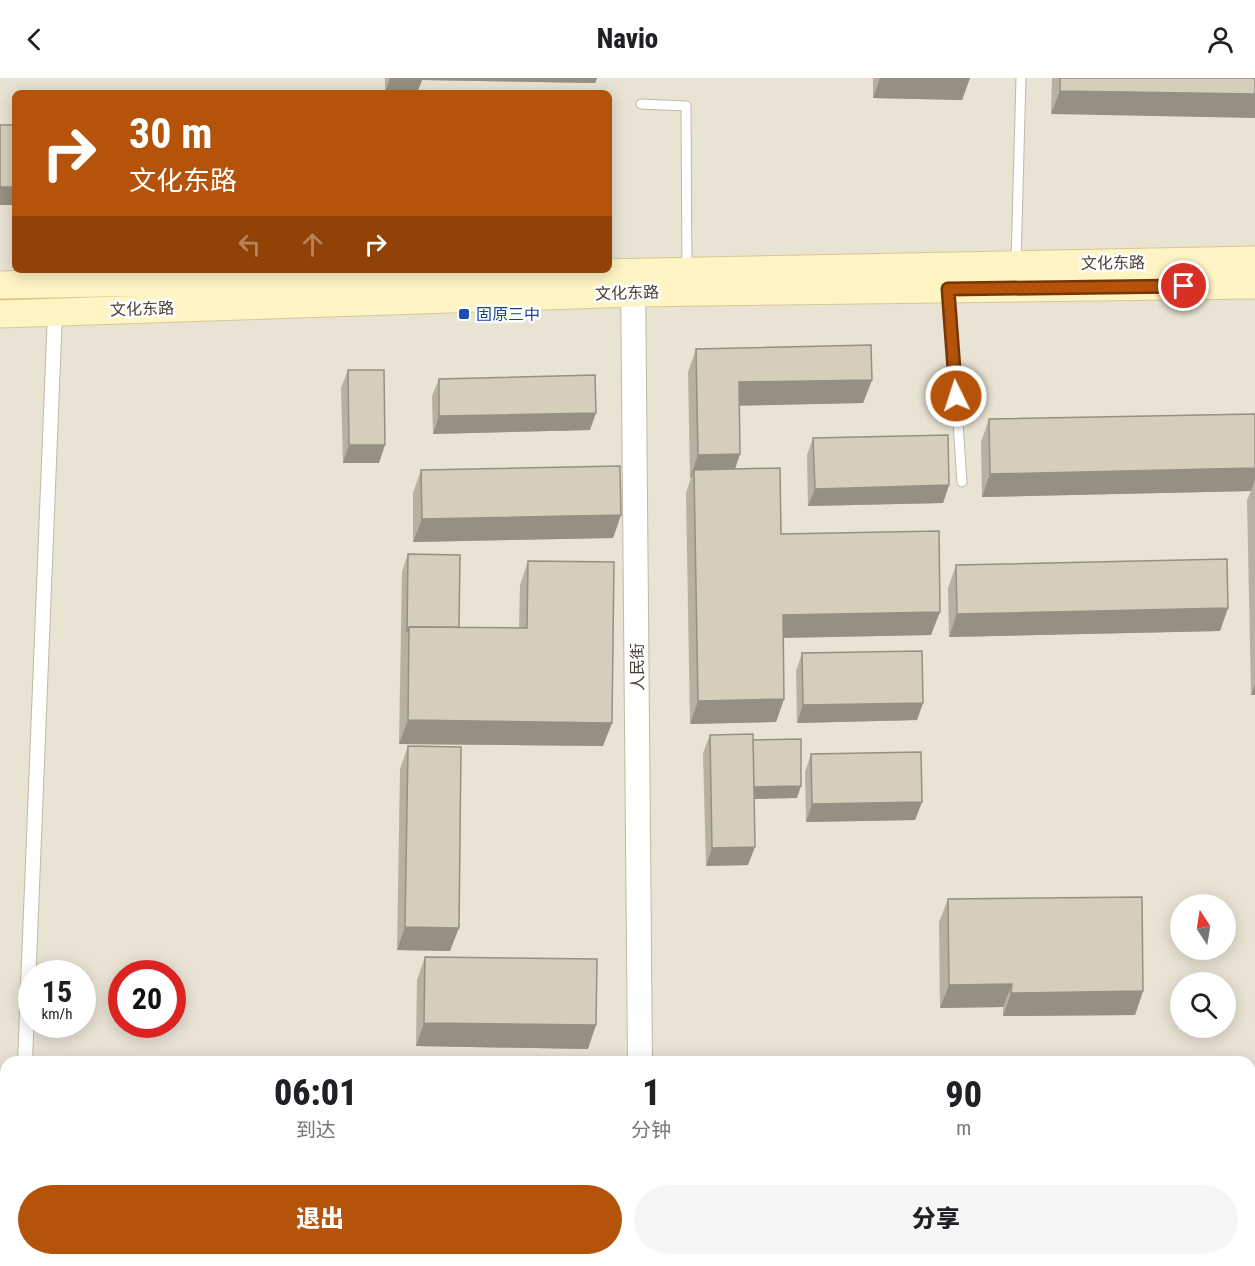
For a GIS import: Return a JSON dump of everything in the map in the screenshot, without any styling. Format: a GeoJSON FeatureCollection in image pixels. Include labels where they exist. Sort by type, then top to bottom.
{"type":"FeatureCollection","features":[{"type":"Feature","properties":{"kind":"main road","name":"文化东路"},"geometry":{"type":"LineString","coordinates":[[0,314],[1016,264],[1255,260]]}},
{"type":"Feature","properties":{"kind":"main road","name":"文化东路"},"geometry":{"type":"LineString","coordinates":[[688,281],[948,289],[1255,285]]}},
{"type":"Feature","properties":{"kind":"main road","name":"文化东路"},"geometry":{"type":"LineString","coordinates":[[0,285],[634,283]]}},
{"type":"Feature","properties":{"kind":"street","name":"人民街"},"geometry":{"type":"LineString","coordinates":[[634,283],[640,1056]]}},
{"type":"Feature","properties":{"kind":"street"},"geometry":{"type":"LineString","coordinates":[[26,1056],[55,312]]}},
{"type":"Feature","properties":{"kind":"lane"},"geometry":{"type":"LineString","coordinates":[[1016,264],[1021,78]]}},
{"type":"Feature","properties":{"kind":"lane"},"geometry":{"type":"LineString","coordinates":[[641,104],[686,106],[688,281]]}},
{"type":"Feature","properties":{"kind":"lane"},"geometry":{"type":"LineString","coordinates":[[948,289],[962,482]]}},
{"type":"Feature","properties":{"kind":"shaded area"},"geometry":{"type":"Polygon","coordinates":[[[0,78],[1255,78],[1255,1056],[0,1056],[0,78]]]}},
{"type":"Feature","properties":{"kind":"building"},"geometry":{"type":"Polygon","coordinates":[[[1060,78],[1255,78],[1255,94],[1060,91],[1060,78]]]}},
{"type":"Feature","properties":{"kind":"building"},"geometry":{"type":"Polygon","coordinates":[[[0,125],[12,125],[12,187],[0,187],[0,125]]]}},
{"type":"Feature","properties":{"kind":"building"},"geometry":{"type":"Polygon","coordinates":[[[871,345],[872,380],[739,382],[740,454],[698,455],[696,349],[871,345]]]}},
{"type":"Feature","properties":{"kind":"building"},"geometry":{"type":"Polygon","coordinates":[[[348,370],[384,370],[385,445],[349,445],[348,370]]]}},
{"type":"Feature","properties":{"kind":"building"},"geometry":{"type":"Polygon","coordinates":[[[595,375],[596,413],[439,416],[439,379],[595,375]]]}},
{"type":"Feature","properties":{"kind":"building"},"geometry":{"type":"Polygon","coordinates":[[[1255,414],[1255,468],[990,474],[989,419],[1255,414]]]}},
{"type":"Feature","properties":{"kind":"building"},"geometry":{"type":"Polygon","coordinates":[[[948,435],[949,485],[815,489],[813,438],[948,435]]]}},
{"type":"Feature","properties":{"kind":"building"},"geometry":{"type":"Polygon","coordinates":[[[620,466],[621,515],[422,519],[421,470],[620,466]]]}},
{"type":"Feature","properties":{"kind":"building"},"geometry":{"type":"Polygon","coordinates":[[[780,468],[781,534],[939,531],[940,612],[783,615],[784,699],[698,701],[694,470],[780,468]]]}},
{"type":"Feature","properties":{"kind":"building"},"geometry":{"type":"Polygon","coordinates":[[[408,554],[460,555],[459,627],[409,627],[407,632],[408,554]]]}},
{"type":"Feature","properties":{"kind":"building"},"geometry":{"type":"Polygon","coordinates":[[[1227,559],[1228,608],[957,614],[956,565],[1227,559]]]}},
{"type":"Feature","properties":{"kind":"building"},"geometry":{"type":"Polygon","coordinates":[[[528,561],[614,562],[612,723],[408,720],[409,627],[527,628],[528,561]]]}},
{"type":"Feature","properties":{"kind":"building"},"geometry":{"type":"Polygon","coordinates":[[[922,651],[923,703],[803,705],[802,653],[922,651]]]}},
{"type":"Feature","properties":{"kind":"building"},"geometry":{"type":"Polygon","coordinates":[[[753,734],[755,847],[712,848],[710,735],[753,734]]]}},
{"type":"Feature","properties":{"kind":"building"},"geometry":{"type":"Polygon","coordinates":[[[801,739],[801,786],[754,787],[753,740],[801,739]]]}},
{"type":"Feature","properties":{"kind":"building"},"geometry":{"type":"Polygon","coordinates":[[[408,746],[461,747],[459,928],[405,927],[408,746]]]}},
{"type":"Feature","properties":{"kind":"building"},"geometry":{"type":"Polygon","coordinates":[[[921,752],[922,802],[812,804],[811,754],[921,752]]]}},
{"type":"Feature","properties":{"kind":"building"},"geometry":{"type":"Polygon","coordinates":[[[1142,897],[1143,991],[1011,993],[1012,984],[949,985],[948,899],[1142,897]]]}},
{"type":"Feature","properties":{"kind":"building"},"geometry":{"type":"Polygon","coordinates":[[[425,957],[597,959],[596,1025],[424,1023],[425,957]]]}},
{"type":"Feature","properties":{"kind":"place","name":"固原三中"},"geometry":{"type":"Point","coordinates":[464,314]}},
{"type":"Feature","properties":{"kind":"route"},"geometry":{"type":"LineString","coordinates":[[956,396],[948,289],[1184,286]]}}]}
